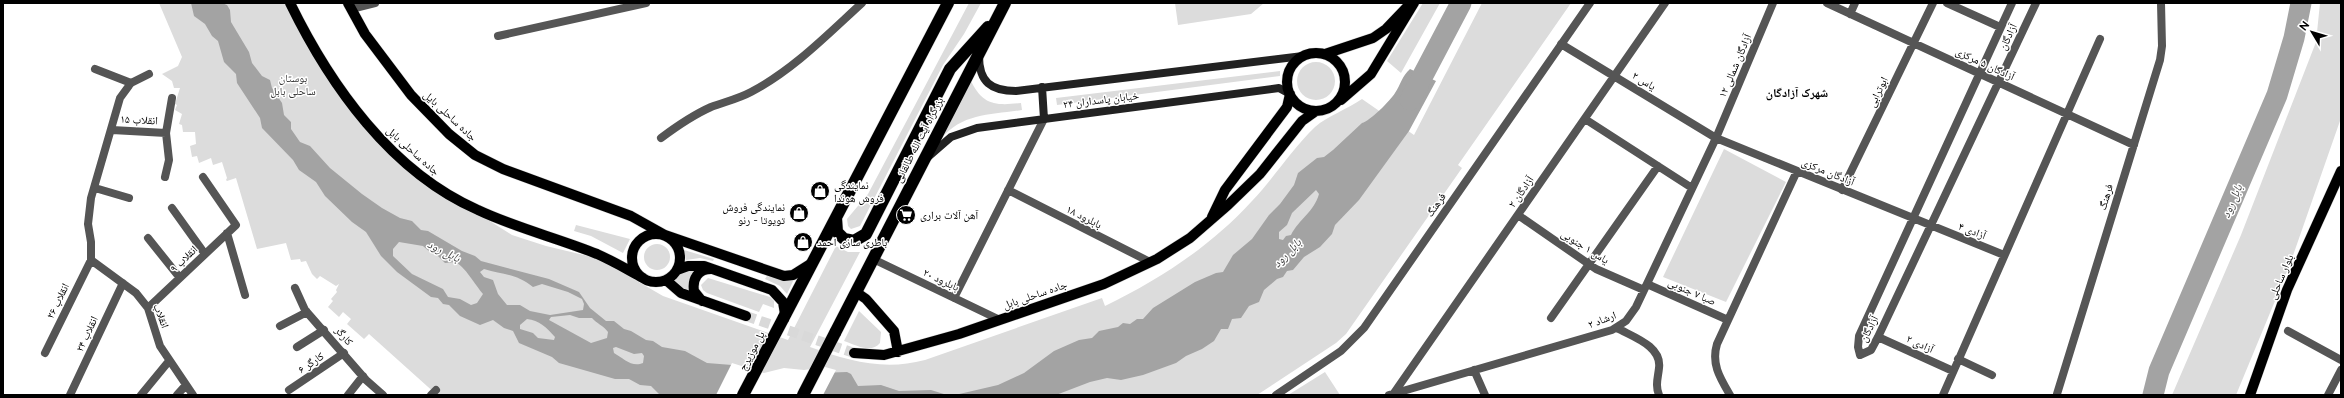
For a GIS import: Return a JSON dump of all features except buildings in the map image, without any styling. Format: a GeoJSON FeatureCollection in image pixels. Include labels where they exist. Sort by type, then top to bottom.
{"type":"FeatureCollection","features":[{"type":"Feature","properties":{"kind":"highway"},"geometry":{"type":"LineString","coordinates":[[784,317],[948,3]]}},
{"type":"Feature","properties":{"kind":"highway","name":"بزرگراه آیت الله طالقانی"},"geometry":{"type":"LineString","coordinates":[[802,395],[1005,3]]}},
{"type":"Feature","properties":{"kind":"highway"},"geometry":{"type":"LineString","coordinates":[[837,215],[836,226],[842,238],[854,242],[866,234],[950,68],[998,16]]}},
{"type":"Feature","properties":{"kind":"highway","name":"پل موزیرج"},"geometry":{"type":"LineString","coordinates":[[744,395],[784,317]]}},
{"type":"Feature","properties":{"kind":"main road","name":"جاده ساحلی بابل"},"geometry":{"type":"LineString","coordinates":[[290,3],[303,30],[341,89],[380,138],[425,180],[477,210],[597,254],[643,278]]}},
{"type":"Feature","properties":{"kind":"main road"},"geometry":{"type":"LineString","coordinates":[[1410,3],[1386,29],[1373,38],[1325,54],[1314,53],[1303,56],[1294,63],[1288,73],[1287,84],[1290,94],[1300,106],[1316,111],[1331,107],[1371,74],[1414,3]]}},
{"type":"Feature","properties":{"kind":"main road","name":"جاده ساحلی بایل"},"geometry":{"type":"LineString","coordinates":[[349,6],[366,34],[411,95],[448,134],[475,155],[503,170],[627,214],[665,235]]}},
{"type":"Feature","properties":{"kind":"main road","name":"خیابان پاسداران ۲۴"},"geometry":{"type":"LineString","coordinates":[[979,52],[979,67],[984,80],[995,88],[1016,91],[1303,56]]}},
{"type":"Feature","properties":{"kind":"main road"},"geometry":{"type":"LineString","coordinates":[[1325,54],[1339,64],[1344,74],[1345,85],[1341,100]]}},
{"type":"Feature","properties":{"kind":"main road"},"geometry":{"type":"LineString","coordinates":[[1042,88],[1044,119]]}},
{"type":"Feature","properties":{"kind":"main road","name":"خیابان پاسداران ۲۴"},"geometry":{"type":"LineString","coordinates":[[923,161],[957,133],[977,128],[1279,88],[1290,94]]}},
{"type":"Feature","properties":{"kind":"main road","name":"جاده ساحلی بابل"},"geometry":{"type":"LineString","coordinates":[[1210,222],[1225,190],[1287,107],[1290,94]]}},
{"type":"Feature","properties":{"kind":"main road","name":"جاده ساحلی بابل"},"geometry":{"type":"LineString","coordinates":[[854,353],[874,356],[898,352],[1000,320],[1104,284],[1174,250],[1210,222],[1254,181],[1302,121],[1316,111]]}},
{"type":"Feature","properties":{"kind":"main road","name":"بلوار ساحلی"},"geometry":{"type":"LineString","coordinates":[[2250,395],[2287,290],[2341,171]]}},
{"type":"Feature","properties":{"kind":"main road"},"geometry":{"type":"LineString","coordinates":[[784,317],[783,302],[776,292],[714,270],[693,265],[677,270],[666,280],[653,282],[643,278],[633,265],[634,248],[646,236],[657,233],[784,276],[793,275],[812,263]]}},
{"type":"Feature","properties":{"kind":"main road"},"geometry":{"type":"LineString","coordinates":[[665,235],[679,248],[680,259],[677,270]]}},
{"type":"Feature","properties":{"kind":"main road"},"geometry":{"type":"LineString","coordinates":[[704,302],[696,296],[694,281],[704,270],[714,270]]}},
{"type":"Feature","properties":{"kind":"main road"},"geometry":{"type":"LineString","coordinates":[[666,280],[681,293],[746,316]]}},
{"type":"Feature","properties":{"kind":"main road"},"geometry":{"type":"LineString","coordinates":[[856,292],[866,299],[894,331],[898,352]]}},
{"type":"Feature","properties":{"kind":"street"},"geometry":{"type":"LineString","coordinates":[[349,6],[375,3]]}},
{"type":"Feature","properties":{"kind":"street"},"geometry":{"type":"LineString","coordinates":[[498,36],[646,3]]}},
{"type":"Feature","properties":{"kind":"street"},"geometry":{"type":"LineString","coordinates":[[661,138],[685,121],[710,108],[749,93],[777,76],[816,46],[862,3]]}},
{"type":"Feature","properties":{"kind":"street","name":"فرهنگ"},"geometry":{"type":"LineString","coordinates":[[1276,395],[1341,351],[1360,333],[1590,3]]}},
{"type":"Feature","properties":{"kind":"street","name":"آزادگان ۲"},"geometry":{"type":"LineString","coordinates":[[1392,394],[1665,3]]}},
{"type":"Feature","properties":{"kind":"street","name":"آزادگان شمالی ۱۲"},"geometry":{"type":"LineString","coordinates":[[1716,138],[1773,3]]}},
{"type":"Feature","properties":{"kind":"street","name":"آزادگان ۵ مرکزی"},"geometry":{"type":"LineString","coordinates":[[1826,3],[2134,145]]}},
{"type":"Feature","properties":{"kind":"street"},"geometry":{"type":"LineString","coordinates":[[1850,14],[1855,3]]}},
{"type":"Feature","properties":{"kind":"street","name":"ابوترابی"},"geometry":{"type":"LineString","coordinates":[[1842,190],[1933,3]]}},
{"type":"Feature","properties":{"kind":"street"},"geometry":{"type":"LineString","coordinates":[[1947,3],[2000,27]]}},
{"type":"Feature","properties":{"kind":"street","name":"آزادگان"},"geometry":{"type":"LineString","coordinates":[[2012,3],[1911,219],[1859,336],[1860,355],[1871,350],[1878,337],[2036,3]]}},
{"type":"Feature","properties":{"kind":"street","name":"فرهنگ"},"geometry":{"type":"LineString","coordinates":[[2057,394],[2160,60],[2162,46],[2161,3]]}},
{"type":"Feature","properties":{"kind":"street"},"geometry":{"type":"LineString","coordinates":[[1943,395],[2100,39]]}},
{"type":"Feature","properties":{"kind":"street","name":"یاس ۲"},"geometry":{"type":"LineString","coordinates":[[1562,44],[1716,138]]}},
{"type":"Feature","properties":{"kind":"street"},"geometry":{"type":"LineString","coordinates":[[95,69],[131,83]]}},
{"type":"Feature","properties":{"kind":"street"},"geometry":{"type":"LineString","coordinates":[[91,260],[91,242],[88,224],[95,188],[120,98],[131,83],[149,74]]}},
{"type":"Feature","properties":{"kind":"street"},"geometry":{"type":"LineString","coordinates":[[165,177],[169,160],[166,133],[172,98]]}},
{"type":"Feature","properties":{"kind":"street"},"geometry":{"type":"LineString","coordinates":[[954,298],[1044,119]]}},
{"type":"Feature","properties":{"kind":"street"},"geometry":{"type":"LineString","coordinates":[[1585,119],[1692,188]]}},
{"type":"Feature","properties":{"kind":"street","name":"انقلاب ۱۵"},"geometry":{"type":"LineString","coordinates":[[112,130],[166,133]]}},
{"type":"Feature","properties":{"kind":"street","name":"آزادگان مرکزی"},"geometry":{"type":"LineString","coordinates":[[1716,138],[1931,227]]}},
{"type":"Feature","properties":{"kind":"street","name":"ارشاد ۲"},"geometry":{"type":"LineString","coordinates":[[1392,394],[1617,328],[1630,317],[1646,287],[1716,138]]}},
{"type":"Feature","properties":{"kind":"street"},"geometry":{"type":"LineString","coordinates":[[1551,318],[1658,166]]}},
{"type":"Feature","properties":{"kind":"street"},"geometry":{"type":"LineString","coordinates":[[1730,395],[1718,375],[1714,357],[1717,344],[1797,171]]}},
{"type":"Feature","properties":{"kind":"street","name":"انقلاب ۹"},"geometry":{"type":"LineString","coordinates":[[148,308],[236,225],[203,177]]}},
{"type":"Feature","properties":{"kind":"street"},"geometry":{"type":"LineString","coordinates":[[95,188],[129,198]]}},
{"type":"Feature","properties":{"kind":"street","name":"بابلرود ۱۸"},"geometry":{"type":"LineString","coordinates":[[1008,190],[1150,262]]}},
{"type":"Feature","properties":{"kind":"street"},"geometry":{"type":"LineString","coordinates":[[172,208],[205,254]]}},
{"type":"Feature","properties":{"kind":"street","name":"یاس ۱ جنوبی"},"geometry":{"type":"LineString","coordinates":[[1518,215],[1589,264],[1646,287]]}},
{"type":"Feature","properties":{"kind":"street","name":"آزادی ۴"},"geometry":{"type":"LineString","coordinates":[[1931,227],[2004,255]]}},
{"type":"Feature","properties":{"kind":"street"},"geometry":{"type":"LineString","coordinates":[[227,233],[244,295]]}},
{"type":"Feature","properties":{"kind":"street"},"geometry":{"type":"LineString","coordinates":[[148,238],[180,278]]}},
{"type":"Feature","properties":{"kind":"street","name":"بابلرود ۲۰"},"geometry":{"type":"LineString","coordinates":[[872,259],[1000,320]]}},
{"type":"Feature","properties":{"kind":"street","name":"انقلاب"},"geometry":{"type":"LineString","coordinates":[[91,260],[136,293],[148,308],[160,346],[193,395]]}},
{"type":"Feature","properties":{"kind":"street","name":"انقلاب ۲۶"},"geometry":{"type":"LineString","coordinates":[[45,352],[91,260]]}},
{"type":"Feature","properties":{"kind":"street","name":"انقلاب ۲۴"},"geometry":{"type":"LineString","coordinates":[[70,395],[124,283]]}},
{"type":"Feature","properties":{"kind":"street","name":"صبا ۷ جنوبی"},"geometry":{"type":"LineString","coordinates":[[1646,287],[1728,320]]}},
{"type":"Feature","properties":{"kind":"street","name":"کارگر"},"geometry":{"type":"LineString","coordinates":[[295,288],[307,312],[383,395]]}},
{"type":"Feature","properties":{"kind":"street"},"geometry":{"type":"LineString","coordinates":[[280,326],[307,312]]}},
{"type":"Feature","properties":{"kind":"street"},"geometry":{"type":"LineString","coordinates":[[1617,328],[1655,351],[1659,362],[1656,382],[1659,395]]}},
{"type":"Feature","properties":{"kind":"street","name":"کارگر ۶"},"geometry":{"type":"LineString","coordinates":[[297,347],[324,330]]}},
{"type":"Feature","properties":{"kind":"street"},"geometry":{"type":"LineString","coordinates":[[2288,331],[2341,360]]}},
{"type":"Feature","properties":{"kind":"street","name":"آزادی ۲"},"geometry":{"type":"LineString","coordinates":[[1878,337],[1953,371]]}},
{"type":"Feature","properties":{"kind":"street","name":"کارگر ۶"},"geometry":{"type":"LineString","coordinates":[[289,390],[344,353]]}},
{"type":"Feature","properties":{"kind":"street"},"geometry":{"type":"LineString","coordinates":[[1958,359],[1992,375]]}},
{"type":"Feature","properties":{"kind":"street"},"geometry":{"type":"LineString","coordinates":[[141,395],[169,361]]}},
{"type":"Feature","properties":{"kind":"street"},"geometry":{"type":"LineString","coordinates":[[1474,370],[1485,395]]}},
{"type":"Feature","properties":{"kind":"street"},"geometry":{"type":"LineString","coordinates":[[2328,395],[2341,370]]}},
{"type":"Feature","properties":{"kind":"street"},"geometry":{"type":"LineString","coordinates":[[348,395],[364,376]]}},
{"type":"Feature","properties":{"kind":"street"},"geometry":{"type":"LineString","coordinates":[[177,395],[186,385]]}},
{"type":"Feature","properties":{"kind":"green space","name":"بوستان ساحلی بابل"},"geometry":{"type":"Polygon","coordinates":[[[159,3],[290,3],[369,125],[439,189],[512,235],[546,246],[588,256],[604,262],[663,296],[788,340],[836,246],[848,252],[860,252],[810,347],[867,363],[895,365],[925,360],[1102,298],[1105,306],[1125,296],[1183,261],[1219,233],[1236,218],[1260,192],[1315,127],[1331,116],[1362,99],[1414,135],[1482,3],[1571,3],[1458,165],[1462,168],[1346,334],[1336,343],[1257,395],[437,395],[369,334],[364,339],[347,324],[351,319],[343,312],[339,317],[328,307],[333,301],[331,299],[337,292],[336,290],[339,284],[336,286],[320,276],[317,279],[312,274],[306,261],[301,262],[300,259],[291,260],[286,243],[257,249],[236,178],[226,180],[227,178],[222,162],[213,165],[211,158],[199,163],[197,156],[192,157],[190,146],[196,144],[195,132],[183,132],[182,125],[179,124],[182,114],[175,110],[177,105],[175,104],[180,88],[174,88],[172,81],[162,74],[178,66],[182,57],[159,3]]]}},
{"type":"Feature","properties":{"kind":"green space"},"geometry":{"type":"Polygon","coordinates":[[[969,3],[981,3],[964,34],[943,65],[860,226],[851,229],[848,226],[847,219],[868,194],[969,3]]]}},
{"type":"Feature","properties":{"kind":"green space"},"geometry":{"type":"Polygon","coordinates":[[[1175,3],[1264,3],[1251,14],[1178,25],[1175,3]]]}},
{"type":"Feature","properties":{"kind":"green space"},"geometry":{"type":"Polygon","coordinates":[[[1423,3],[1440,3],[1401,73],[1387,61],[1423,3]]]}},
{"type":"Feature","properties":{"kind":"green space"},"geometry":{"type":"Polygon","coordinates":[[[2320,3],[2341,3],[2341,118],[2289,267],[2236,395],[2172,395],[2241,235],[2316,42],[2320,3]]]}},
{"type":"Feature","properties":{"kind":"green space"},"geometry":{"type":"Polygon","coordinates":[[[1312,62],[1320,62],[1330,67],[1334,74],[1334,88],[1330,95],[1320,100],[1312,100],[1302,95],[1300,92],[1297,85],[1297,77],[1302,67],[1305,65],[1312,62]]]}},
{"type":"Feature","properties":{"kind":"green space"},"geometry":{"type":"Polygon","coordinates":[[[1280,71],[1280,76],[1057,105],[1056,98],[1280,71]]]}},
{"type":"Feature","properties":{"kind":"green space"},"geometry":{"type":"Polygon","coordinates":[[[970,79],[979,94],[990,102],[997,104],[1021,103],[1022,110],[988,115],[968,120],[949,130],[941,139],[970,79]]]}},
{"type":"Feature","properties":{"kind":"green space"},"geometry":{"type":"Polygon","coordinates":[[[1724,149],[1786,182],[1726,302],[1663,277],[1724,149]]]}},
{"type":"Feature","properties":{"kind":"green space"},"geometry":{"type":"Polygon","coordinates":[[[576,225],[630,239],[623,253],[591,236],[574,231],[576,225]]]}},
{"type":"Feature","properties":{"kind":"green space"},"geometry":{"type":"Polygon","coordinates":[[[657,244],[667,247],[670,257],[667,267],[657,270],[647,267],[644,257],[647,247],[657,244]]]}},
{"type":"Feature","properties":{"kind":"green space"},"geometry":{"type":"Polygon","coordinates":[[[684,250],[714,259],[713,261],[700,258],[686,260],[684,250]]]}},
{"type":"Feature","properties":{"kind":"green space"},"geometry":{"type":"Polygon","coordinates":[[[696,270],[691,294],[673,280],[683,271],[696,270]]]}},
{"type":"Feature","properties":{"kind":"green space"},"geometry":{"type":"Polygon","coordinates":[[[767,276],[783,280],[794,279],[787,294],[780,286],[765,279],[767,276]]]}},
{"type":"Feature","properties":{"kind":"green space"},"geometry":{"type":"Polygon","coordinates":[[[708,278],[770,297],[774,301],[774,308],[763,304],[759,312],[707,293],[703,290],[701,285],[708,278]]]}},
{"type":"Feature","properties":{"kind":"green space"},"geometry":{"type":"Polygon","coordinates":[[[859,311],[881,332],[880,343],[872,348],[863,348],[844,341],[859,311]]]}},
{"type":"Feature","properties":{"kind":"green space"},"geometry":{"type":"Polygon","coordinates":[[[1325,372],[1340,395],[1288,395],[1325,372]]]}},
{"type":"Feature","properties":{"kind":"water"},"geometry":{"type":"Polygon","coordinates":[[[191,3],[222,3],[227,5],[230,10],[231,22],[249,52],[252,63],[262,76],[270,80],[272,88],[282,103],[284,115],[291,122],[291,129],[300,142],[310,146],[330,168],[382,208],[400,218],[412,221],[421,230],[428,231],[462,251],[475,256],[481,261],[549,279],[579,292],[590,308],[606,321],[614,321],[624,329],[631,331],[646,340],[653,341],[662,347],[685,351],[707,363],[732,365],[760,375],[847,372],[851,374],[858,386],[881,385],[899,391],[931,390],[947,395],[660,395],[651,386],[640,385],[629,379],[615,379],[559,363],[552,357],[519,343],[513,331],[504,328],[493,320],[480,325],[460,316],[449,305],[443,304],[438,298],[431,297],[397,272],[381,256],[366,232],[352,222],[325,196],[316,182],[299,170],[293,160],[262,128],[260,118],[237,83],[236,74],[224,62],[218,41],[212,36],[205,24],[194,16],[191,3]],[[399,242],[393,249],[393,256],[412,274],[443,289],[448,297],[460,299],[471,305],[477,303],[483,294],[462,267],[455,262],[445,263],[436,254],[431,253],[423,246],[399,242]],[[484,269],[480,272],[484,277],[493,280],[498,294],[507,305],[520,305],[530,311],[550,315],[583,310],[584,304],[582,299],[568,292],[542,284],[533,287],[521,279],[484,269]],[[570,315],[551,317],[549,320],[591,343],[607,338],[608,332],[592,318],[579,318],[570,315]],[[527,319],[520,325],[520,329],[533,333],[538,338],[554,340],[555,337],[542,325],[527,319]],[[616,347],[613,348],[614,353],[631,363],[643,363],[644,356],[642,353],[634,354],[616,347]]]}},
{"type":"Feature","properties":{"kind":"water"},"geometry":{"type":"Polygon","coordinates":[[[1410,69],[1436,81],[1409,131],[1359,200],[1335,225],[1332,234],[1320,247],[1304,257],[1293,270],[1287,271],[1283,277],[1277,279],[1264,290],[1259,302],[1249,306],[1241,318],[1232,319],[1228,329],[1221,329],[1214,341],[1176,363],[1143,375],[1121,380],[1107,378],[1090,382],[1056,395],[955,395],[998,385],[1024,373],[1054,351],[1079,340],[1092,338],[1099,331],[1118,327],[1123,323],[1130,324],[1137,319],[1143,319],[1153,308],[1195,282],[1216,273],[1223,272],[1233,255],[1252,239],[1269,215],[1280,204],[1294,185],[1298,173],[1317,158],[1324,157],[1362,123],[1370,119],[1380,110],[1395,93],[1410,69]],[[1316,190],[1292,213],[1287,225],[1279,232],[1279,239],[1283,240],[1286,236],[1291,235],[1294,229],[1314,206],[1319,194],[1316,190]]]}},
{"type":"Feature","properties":{"kind":"pier"},"geometry":{"type":"Polygon","coordinates":[[[732,363],[764,373],[784,368],[804,370],[825,367],[836,370],[823,395],[716,395],[732,363]]]}},
{"type":"Feature","properties":{"kind":"waterway","name":"بابل رود"},"geometry":{"type":"LineString","coordinates":[[1410,100],[1461,3]]}},
{"type":"Feature","properties":{"kind":"waterway","name":"بابل رود"},"geometry":{"type":"LineString","coordinates":[[2153,395],[2159,371],[2277,95],[2294,38],[2301,3]]}},
{"type":"Feature","properties":{"kind":"tunnel"},"geometry":{"type":"LineString","coordinates":[[746,316],[854,353]]}},
{"type":"Feature","properties":{"kind":"place","name":"نمایندگی فروش هوندا"},"geometry":{"type":"Point","coordinates":[820,191]}},
{"type":"Feature","properties":{"kind":"place","name":"نمایندگی فروش تویوتا - رنو"},"geometry":{"type":"Point","coordinates":[799,213]}},
{"type":"Feature","properties":{"kind":"place","name":"آهن آلات براری"},"geometry":{"type":"Point","coordinates":[906,215]}},
{"type":"Feature","properties":{"kind":"place","name":"باطری سازی احمد"},"geometry":{"type":"Point","coordinates":[803,242]}},
{"type":"Feature","properties":{"kind":"district","name":"شهرک آزادگان"},"geometry":{"type":"Point","coordinates":[1797,93]}}]}
